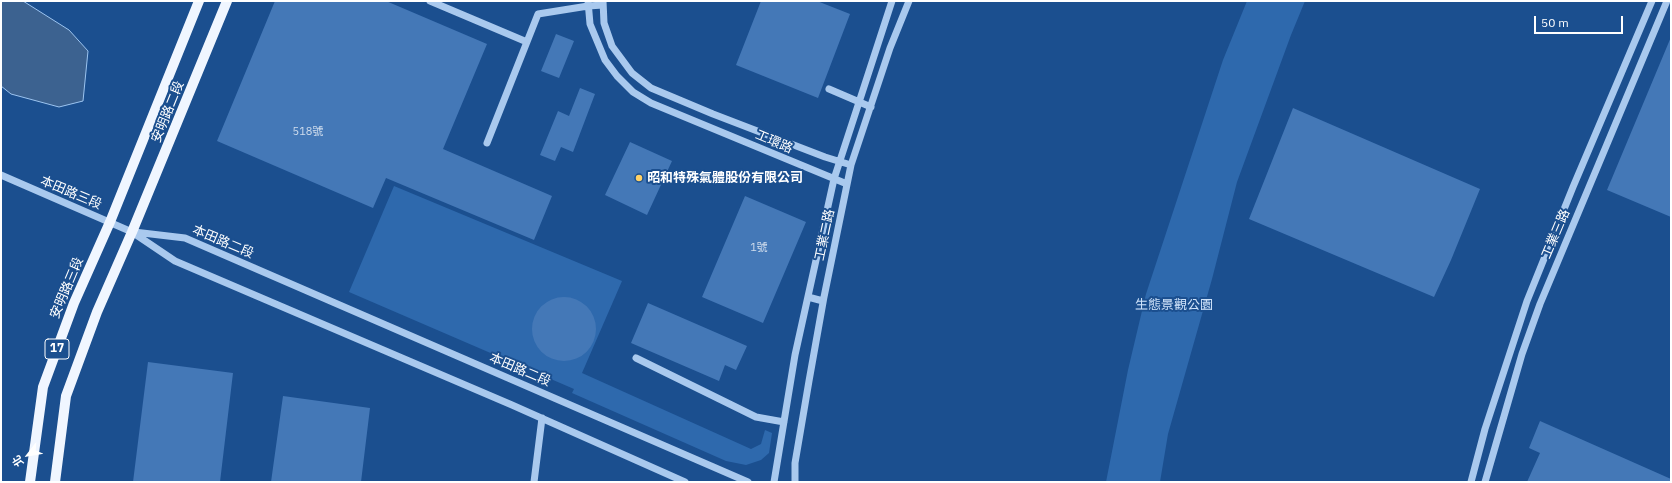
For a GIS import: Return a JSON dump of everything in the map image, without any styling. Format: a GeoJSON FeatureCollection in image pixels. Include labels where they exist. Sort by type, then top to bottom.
{"type":"FeatureCollection","features":[{"type":"Feature","properties":{"kind":"main road","name":"安明路二段"},"geometry":{"type":"LineString","coordinates":[[110,222],[199,1]]}},
{"type":"Feature","properties":{"kind":"main road","name":"安明路二段"},"geometry":{"type":"LineString","coordinates":[[132,232],[227,1]]}},
{"type":"Feature","properties":{"kind":"main road","name":"安明路三段"},"geometry":{"type":"LineString","coordinates":[[30,482],[43,387],[74,303],[110,222]]}},
{"type":"Feature","properties":{"kind":"main road","name":"17"},"geometry":{"type":"LineString","coordinates":[[55,482],[66,396],[97,312],[132,232]]}},
{"type":"Feature","properties":{"kind":"street"},"geometry":{"type":"LineString","coordinates":[[430,1],[527,42]]}},
{"type":"Feature","properties":{"kind":"street","name":"工業二路"},"geometry":{"type":"LineString","coordinates":[[774,482],[795,355],[834,179],[892,1]]}},
{"type":"Feature","properties":{"kind":"street","name":"工業二路"},"geometry":{"type":"LineString","coordinates":[[795,482],[795,463],[823,301],[851,165],[890,48],[909,1]]}},
{"type":"Feature","properties":{"kind":"street","name":"工業三路"},"geometry":{"type":"LineString","coordinates":[[1471,482],[1485,430],[1527,301],[1573,187],[1652,1]]}},
{"type":"Feature","properties":{"kind":"street","name":"工業三路"},"geometry":{"type":"LineString","coordinates":[[1485,482],[1525,345],[1540,304],[1667,1]]}},
{"type":"Feature","properties":{"kind":"street"},"geometry":{"type":"LineString","coordinates":[[487,143],[538,14],[588,3]]}},
{"type":"Feature","properties":{"kind":"street","name":"工環路"},"geometry":{"type":"LineString","coordinates":[[847,184],[651,103],[633,92],[617,76],[605,60],[590,24],[588,3],[603,3],[604,23],[612,46],[632,73],[651,88],[698,108],[851,165]]}},
{"type":"Feature","properties":{"kind":"street"},"geometry":{"type":"LineString","coordinates":[[1640,31],[1653,35]]}},
{"type":"Feature","properties":{"kind":"street"},"geometry":{"type":"LineString","coordinates":[[829,89],[871,107]]}},
{"type":"Feature","properties":{"kind":"street"},"geometry":{"type":"LineString","coordinates":[[692,120],[698,108]]}},
{"type":"Feature","properties":{"kind":"street","name":"本田路三段"},"geometry":{"type":"LineString","coordinates":[[1,175],[132,232]]}},
{"type":"Feature","properties":{"kind":"street"},"geometry":{"type":"LineString","coordinates":[[1573,187],[1587,192]]}},
{"type":"Feature","properties":{"kind":"street"},"geometry":{"type":"LineString","coordinates":[[132,232],[175,261],[542,418],[685,482]]}},
{"type":"Feature","properties":{"kind":"street","name":"本田路二段"},"geometry":{"type":"LineString","coordinates":[[132,232],[185,238],[748,482]]}},
{"type":"Feature","properties":{"kind":"street"},"geometry":{"type":"LineString","coordinates":[[808,297],[823,301]]}},
{"type":"Feature","properties":{"kind":"street"},"geometry":{"type":"LineString","coordinates":[[1514,341],[1525,345]]}},
{"type":"Feature","properties":{"kind":"street"},"geometry":{"type":"LineString","coordinates":[[636,358],[756,417],[784,422]]}},
{"type":"Feature","properties":{"kind":"street"},"geometry":{"type":"LineString","coordinates":[[534,482],[542,418]]}},
{"type":"Feature","properties":{"kind":"green space","name":"生態景觀公園"},"geometry":{"type":"Polygon","coordinates":[[[1247,1],[1305,1],[1237,182],[1212,279],[1168,434],[1160,482],[1106,482],[1128,370],[1146,294],[1223,60],[1247,1]]]}},
{"type":"Feature","properties":{"kind":"green space"},"geometry":{"type":"Polygon","coordinates":[[[394,186],[622,281],[582,373],[751,449],[761,444],[765,430],[772,433],[769,453],[761,460],[746,465],[726,461],[572,393],[574,389],[349,292],[394,186]]]}},
{"type":"Feature","properties":{"kind":"shaded area"},"geometry":{"type":"Polygon","coordinates":[[[1,1],[23,1],[69,30],[88,51],[83,101],[59,107],[11,94],[1,86],[1,1]]]}},
{"type":"Feature","properties":{"kind":"building"},"geometry":{"type":"Polygon","coordinates":[[[275,1],[386,1],[487,44],[443,149],[552,196],[534,240],[386,178],[373,208],[217,141],[275,1]]]}},
{"type":"Feature","properties":{"kind":"building"},"geometry":{"type":"Polygon","coordinates":[[[761,1],[817,1],[850,14],[818,98],[736,65],[761,1]]]}},
{"type":"Feature","properties":{"kind":"building"},"geometry":{"type":"Polygon","coordinates":[[[556,34],[574,41],[559,78],[541,71],[556,34]]]}},
{"type":"Feature","properties":{"kind":"building"},"geometry":{"type":"Polygon","coordinates":[[[1671,37],[1671,217],[1607,190],[1671,37]]]}},
{"type":"Feature","properties":{"kind":"building"},"geometry":{"type":"Polygon","coordinates":[[[580,88],[595,94],[573,152],[561,147],[555,161],[540,155],[558,111],[569,116],[580,88]]]}},
{"type":"Feature","properties":{"kind":"building"},"geometry":{"type":"Polygon","coordinates":[[[1293,108],[1480,189],[1434,297],[1249,219],[1293,108]]]}},
{"type":"Feature","properties":{"kind":"building","name":"昭和特殊氣體股份有限公司"},"geometry":{"type":"Polygon","coordinates":[[[630,142],[672,161],[647,215],[605,195],[630,142]]]}},
{"type":"Feature","properties":{"kind":"building"},"geometry":{"type":"Polygon","coordinates":[[[745,196],[806,222],[763,323],[702,297],[745,196]]]}},
{"type":"Feature","properties":{"kind":"building"},"geometry":{"type":"Polygon","coordinates":[[[558,297],[570,297],[587,306],[594,317],[596,329],[594,341],[587,352],[570,361],[558,361],[546,356],[537,347],[532,335],[532,323],[537,311],[546,302],[558,297]]]}},
{"type":"Feature","properties":{"kind":"building"},"geometry":{"type":"Polygon","coordinates":[[[648,303],[747,346],[736,370],[725,365],[719,381],[631,343],[648,303]]]}},
{"type":"Feature","properties":{"kind":"building"},"geometry":{"type":"Polygon","coordinates":[[[148,362],[233,373],[220,482],[133,482],[148,362]]]}},
{"type":"Feature","properties":{"kind":"building"},"geometry":{"type":"Polygon","coordinates":[[[283,396],[370,408],[361,482],[271,482],[283,396]]]}},
{"type":"Feature","properties":{"kind":"building"},"geometry":{"type":"Polygon","coordinates":[[[1540,421],[1671,479],[1671,482],[1527,482],[1540,453],[1529,448],[1540,421]]]}},
{"type":"Feature","properties":{"kind":"place","name":"昭和特殊氣體股份有限公司"},"geometry":{"type":"Point","coordinates":[639,178]}}]}
